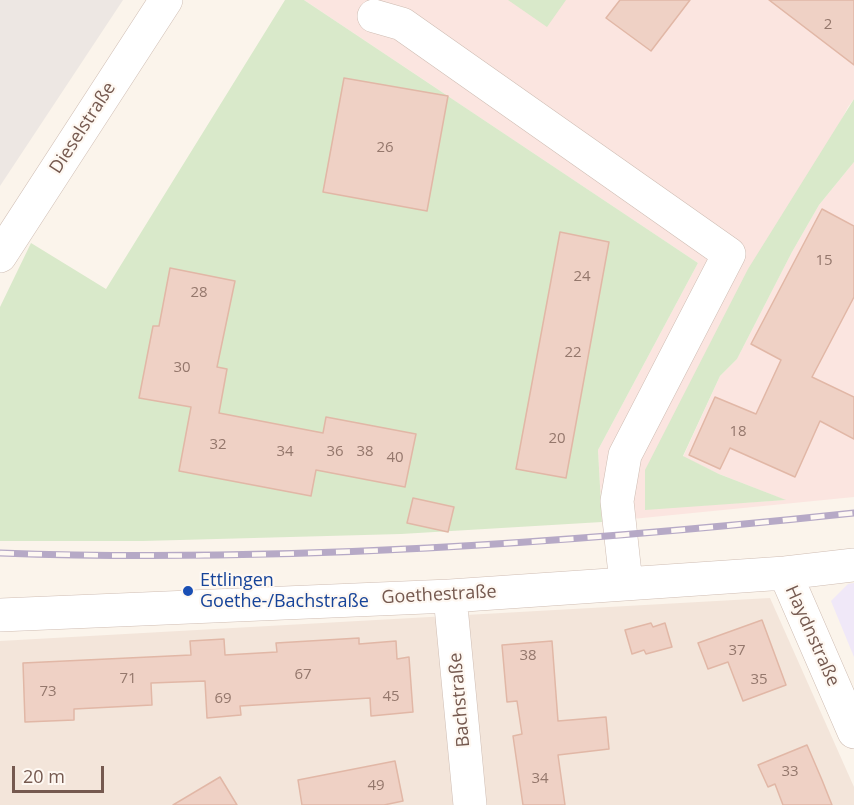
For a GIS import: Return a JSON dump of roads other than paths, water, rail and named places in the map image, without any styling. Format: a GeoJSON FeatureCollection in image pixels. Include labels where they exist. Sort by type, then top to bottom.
{"type":"FeatureCollection","features":[{"type":"Feature","properties":{"kind":"street","name":"Dieselstraße"},"geometry":{"type":"LineString","coordinates":[[0,256],[166,0]]}},
{"type":"Feature","properties":{"kind":"street"},"geometry":{"type":"LineString","coordinates":[[374,16],[402,24],[729,254],[625,455],[617,501],[626,583]]}},
{"type":"Feature","properties":{"kind":"street","name":"Goethestraße"},"geometry":{"type":"LineString","coordinates":[[0,615],[450,596],[785,573],[854,565]]}},
{"type":"Feature","properties":{"kind":"street","name":"Haydnstraße"},"geometry":{"type":"LineString","coordinates":[[785,573],[854,732]]}},
{"type":"Feature","properties":{"kind":"street","name":"Bachstraße"},"geometry":{"type":"LineString","coordinates":[[450,596],[470,805]]}},
{"type":"Feature","properties":{"kind":"railway"},"geometry":{"type":"LineString","coordinates":[[0,553],[107,555],[321,553],[641,533],[854,513]]}},
{"type":"Feature","properties":{"kind":"place","name":"Ettlingen Goethe-/Bachstraße"},"geometry":{"type":"Point","coordinates":[188,591]}}]}
